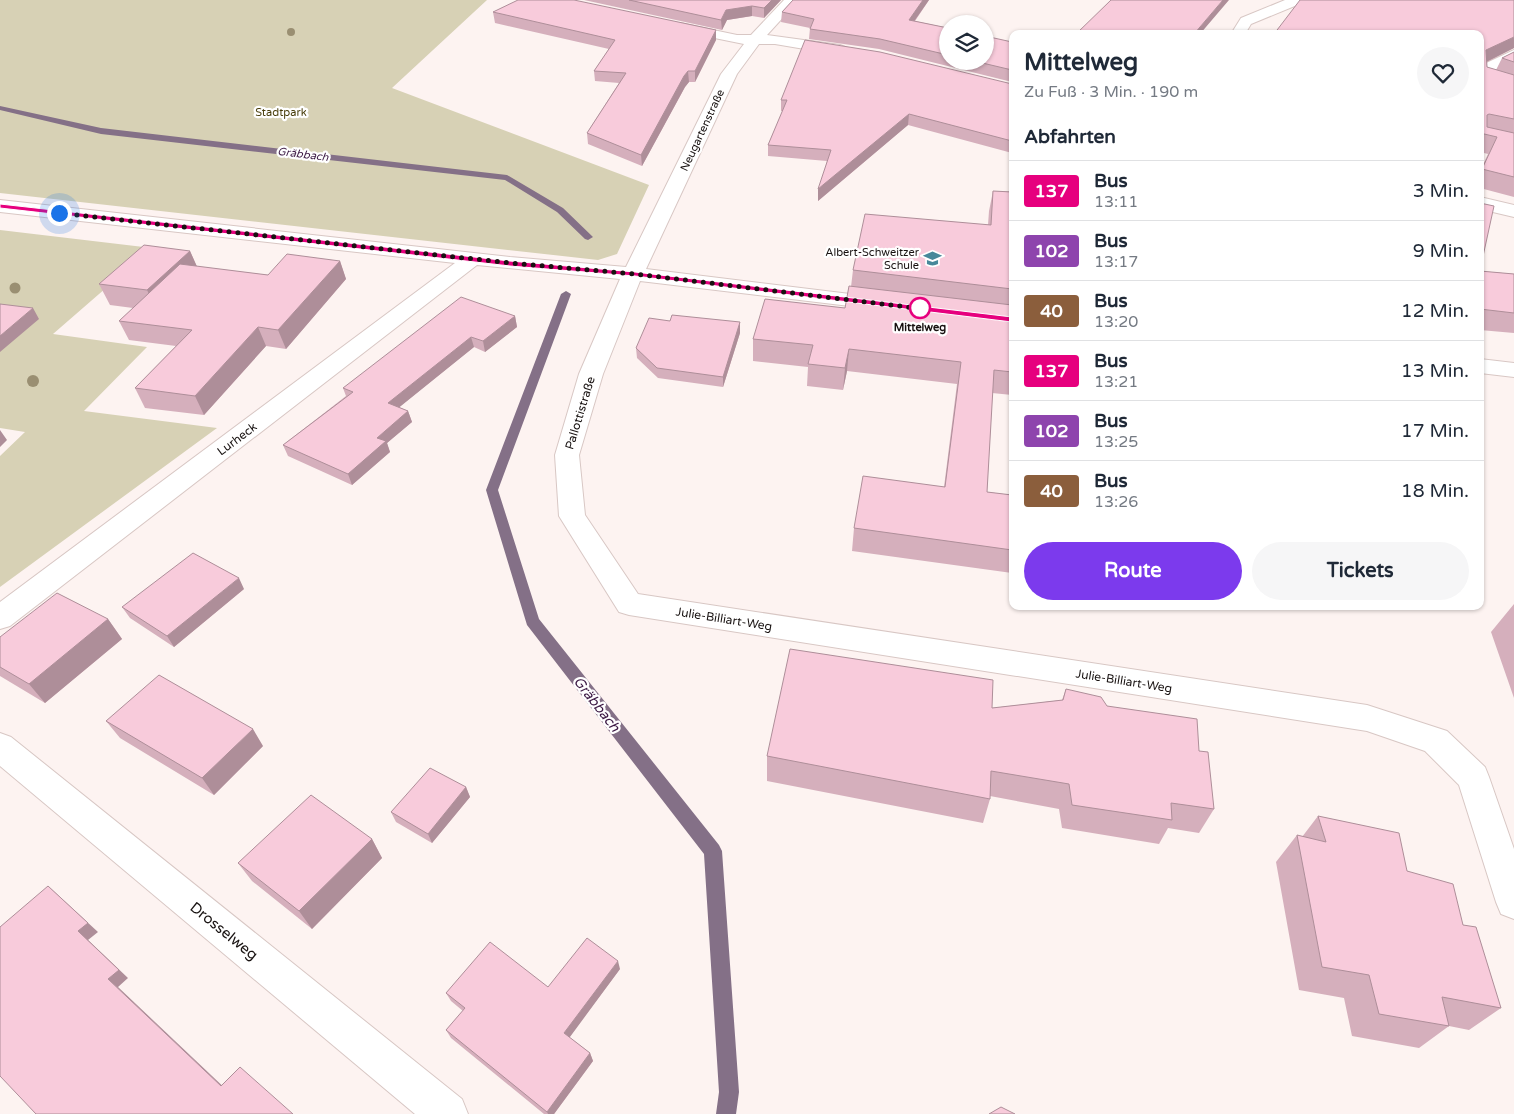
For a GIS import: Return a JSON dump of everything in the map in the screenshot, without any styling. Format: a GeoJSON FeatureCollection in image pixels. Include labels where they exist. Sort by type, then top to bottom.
{"type":"FeatureCollection","features":[{"type":"Feature","properties":{"kind":"street","name":"Neugartenstraße"},"geometry":{"type":"LineString","coordinates":[[635,274],[729,74],[754,40],[792,0]]}},
{"type":"Feature","properties":{"kind":"street"},"geometry":{"type":"LineString","coordinates":[[1240,30],[1246,21],[1297,0]]}},
{"type":"Feature","properties":{"kind":"street"},"geometry":{"type":"LineString","coordinates":[[670,24],[737,39],[775,40],[851,52]]}},
{"type":"Feature","properties":{"kind":"street"},"geometry":{"type":"LineString","coordinates":[[1484,72],[1514,55]]}},
{"type":"Feature","properties":{"kind":"street"},"geometry":{"type":"LineString","coordinates":[[1484,76],[1497,81]]}},
{"type":"Feature","properties":{"kind":"street"},"geometry":{"type":"LineString","coordinates":[[1484,204],[1514,211]]}},
{"type":"Feature","properties":{"kind":"street"},"geometry":{"type":"LineString","coordinates":[[0,206],[473,259],[635,274],[906,307]]}},
{"type":"Feature","properties":{"kind":"street","name":"Lurheck"},"geometry":{"type":"LineString","coordinates":[[0,618],[473,259]]}},
{"type":"Feature","properties":{"kind":"street","name":"Pallottistraße"},"geometry":{"type":"LineString","coordinates":[[629,604],[572,516],[567,455],[591,374],[635,274]]}},
{"type":"Feature","properties":{"kind":"street"},"geometry":{"type":"LineString","coordinates":[[1484,366],[1514,370]]}},
{"type":"Feature","properties":{"kind":"street","name":"Julie-Billiart-Weg"},"geometry":{"type":"LineString","coordinates":[[629,604],[1367,718],[1436,741],[1473,777],[1514,902]]}},
{"type":"Feature","properties":{"kind":"street","name":"Drosselweg"},"geometry":{"type":"LineString","coordinates":[[0,748],[447,1114]]}},
{"type":"Feature","properties":{"kind":"green space","name":"Stadtpark"},"geometry":{"type":"Polygon","coordinates":[[[0,0],[487,0],[392,88],[649,185],[617,254],[598,260],[0,193],[0,0]]]}},
{"type":"Feature","properties":{"kind":"green space"},"geometry":{"type":"Polygon","coordinates":[[[0,230],[152,248],[53,334],[147,347],[84,411],[217,428],[0,587],[0,456],[25,432],[0,428],[0,230]]]}},
{"type":"Feature","properties":{"kind":"building"},"geometry":{"type":"Polygon","coordinates":[[[518,0],[574,0],[716,30],[695,71],[688,71],[684,76],[641,155],[587,133],[626,73],[594,71],[615,40],[493,12],[518,0]]]}},
{"type":"Feature","properties":{"kind":"building"},"geometry":{"type":"Polygon","coordinates":[[[629,0],[772,0],[764,8],[752,6],[726,10],[721,20],[629,0]]]}},
{"type":"Feature","properties":{"kind":"building"},"geometry":{"type":"Polygon","coordinates":[[[793,0],[923,0],[909,20],[939,26],[939,53],[880,39],[810,29],[814,19],[782,12],[793,0]]]}},
{"type":"Feature","properties":{"kind":"building"},"geometry":{"type":"Polygon","coordinates":[[[1111,0],[1223,0],[1197,30],[1080,30],[1111,0]]]}},
{"type":"Feature","properties":{"kind":"building"},"geometry":{"type":"Polygon","coordinates":[[[1300,0],[1514,0],[1514,37],[1486,50],[1487,67],[1514,75],[1514,119],[1489,114],[1487,115],[1487,127],[1514,133],[1514,177],[1484,170],[1484,165],[1497,137],[1484,134],[1484,30],[1277,30],[1300,0]]]}},
{"type":"Feature","properties":{"kind":"building"},"geometry":{"type":"Polygon","coordinates":[[[994,38],[1009,41],[1009,69],[994,66],[994,38]]]}},
{"type":"Feature","properties":{"kind":"building"},"geometry":{"type":"Polygon","coordinates":[[[805,40],[880,52],[939,66],[939,70],[954,70],[1009,83],[1009,140],[909,114],[818,189],[831,150],[768,145],[787,100],[781,100],[805,40]]]}},
{"type":"Feature","properties":{"kind":"building"},"geometry":{"type":"Polygon","coordinates":[[[1514,52],[1514,62],[1502,58],[1514,52]]]}},
{"type":"Feature","properties":{"kind":"building"},"geometry":{"type":"Polygon","coordinates":[[[993,191],[1009,192],[1009,289],[853,270],[865,214],[991,225],[993,191]]]}},
{"type":"Feature","properties":{"kind":"building"},"geometry":{"type":"Polygon","coordinates":[[[1484,204],[1494,206],[1484,252],[1484,204]]]}},
{"type":"Feature","properties":{"kind":"building"},"geometry":{"type":"Polygon","coordinates":[[[144,245],[190,251],[147,290],[99,284],[144,245]]]}},
{"type":"Feature","properties":{"kind":"building"},"geometry":{"type":"Polygon","coordinates":[[[287,254],[340,261],[278,330],[258,327],[195,396],[135,388],[192,330],[119,321],[180,264],[268,275],[287,254]]]}},
{"type":"Feature","properties":{"kind":"building"},"geometry":{"type":"Polygon","coordinates":[[[1484,271],[1514,274],[1514,313],[1484,309],[1484,271]]]}},
{"type":"Feature","properties":{"kind":"building"},"geometry":{"type":"Polygon","coordinates":[[[849,286],[1009,305],[1009,372],[994,370],[987,492],[1009,495],[1009,550],[854,528],[863,476],[945,487],[961,362],[849,349],[845,368],[808,364],[813,345],[753,339],[765,299],[845,308],[849,286]]]}},
{"type":"Feature","properties":{"kind":"building"},"geometry":{"type":"Polygon","coordinates":[[[461,297],[515,316],[483,341],[471,337],[388,403],[408,411],[377,438],[386,441],[348,474],[283,445],[353,392],[343,388],[461,297]]]}},
{"type":"Feature","properties":{"kind":"building"},"geometry":{"type":"Polygon","coordinates":[[[0,304],[33,308],[0,336],[0,304]]]}},
{"type":"Feature","properties":{"kind":"building"},"geometry":{"type":"Polygon","coordinates":[[[672,315],[740,322],[723,377],[657,368],[636,348],[649,318],[670,321],[672,315]]]}},
{"type":"Feature","properties":{"kind":"building"},"geometry":{"type":"Polygon","coordinates":[[[193,553],[239,578],[167,636],[122,607],[193,553]]]}},
{"type":"Feature","properties":{"kind":"building"},"geometry":{"type":"Polygon","coordinates":[[[57,593],[108,619],[29,684],[0,667],[0,637],[57,593]]]}},
{"type":"Feature","properties":{"kind":"building"},"geometry":{"type":"Polygon","coordinates":[[[790,649],[993,680],[992,708],[1063,700],[1066,689],[1101,697],[1107,706],[1197,719],[1199,751],[1208,752],[1214,809],[1171,803],[1172,820],[1072,805],[1069,784],[991,771],[990,799],[767,756],[790,649]]]}},
{"type":"Feature","properties":{"kind":"building"},"geometry":{"type":"Polygon","coordinates":[[[159,675],[253,729],[202,778],[106,721],[159,675]]]}},
{"type":"Feature","properties":{"kind":"building"},"geometry":{"type":"Polygon","coordinates":[[[430,768],[466,787],[428,834],[391,812],[430,768]]]}},
{"type":"Feature","properties":{"kind":"building"},"geometry":{"type":"Polygon","coordinates":[[[311,795],[372,839],[299,911],[238,863],[311,795]]]}},
{"type":"Feature","properties":{"kind":"building"},"geometry":{"type":"Polygon","coordinates":[[[1318,816],[1399,833],[1407,871],[1453,884],[1463,925],[1476,927],[1501,1008],[1442,997],[1449,1026],[1379,1014],[1369,975],[1322,967],[1297,835],[1326,842],[1318,816]]]}},
{"type":"Feature","properties":{"kind":"building"},"geometry":{"type":"Polygon","coordinates":[[[48,886],[88,923],[78,931],[119,970],[108,979],[221,1086],[240,1067],[293,1114],[36,1114],[0,1076],[0,927],[48,886]]]}},
{"type":"Feature","properties":{"kind":"building"},"geometry":{"type":"Polygon","coordinates":[[[587,938],[618,961],[564,1033],[590,1053],[547,1112],[446,1030],[465,1008],[446,993],[490,942],[548,987],[587,938]]]}},
{"type":"Feature","properties":{"kind":"building"},"geometry":{"type":"Polygon","coordinates":[[[1001,1107],[1015,1114],[989,1114],[1001,1107]]]}},
{"type":"Feature","properties":{"kind":"waterway","name":"Gräbbach"},"geometry":{"type":"LineString","coordinates":[[0,108],[101,131],[507,178],[560,210],[588,237]]}},
{"type":"Feature","properties":{"kind":"waterway","name":"Gräbbach"},"geometry":{"type":"LineString","coordinates":[[566,294],[492,490],[532,621],[713,851],[729,1092],[726,1114]]}},
{"type":"Feature","properties":{"kind":"bus line","name":"137"},"geometry":{"type":"LineString","coordinates":[[0,206],[554,268],[635,274],[1009,320]]}},
{"type":"Feature","properties":{"kind":"place","name":"Albert-Schweitzer Schule"},"geometry":{"type":"Point","coordinates":[933,258]}},
{"type":"Feature","properties":{"kind":"place","name":"Mittelweg"},"geometry":{"type":"Point","coordinates":[920,308]}},
{"type":"Feature","properties":{"kind":"route"},"geometry":{"type":"LineString","coordinates":[[59,213],[554,268],[635,274],[924,309],[920,308]]}}]}
